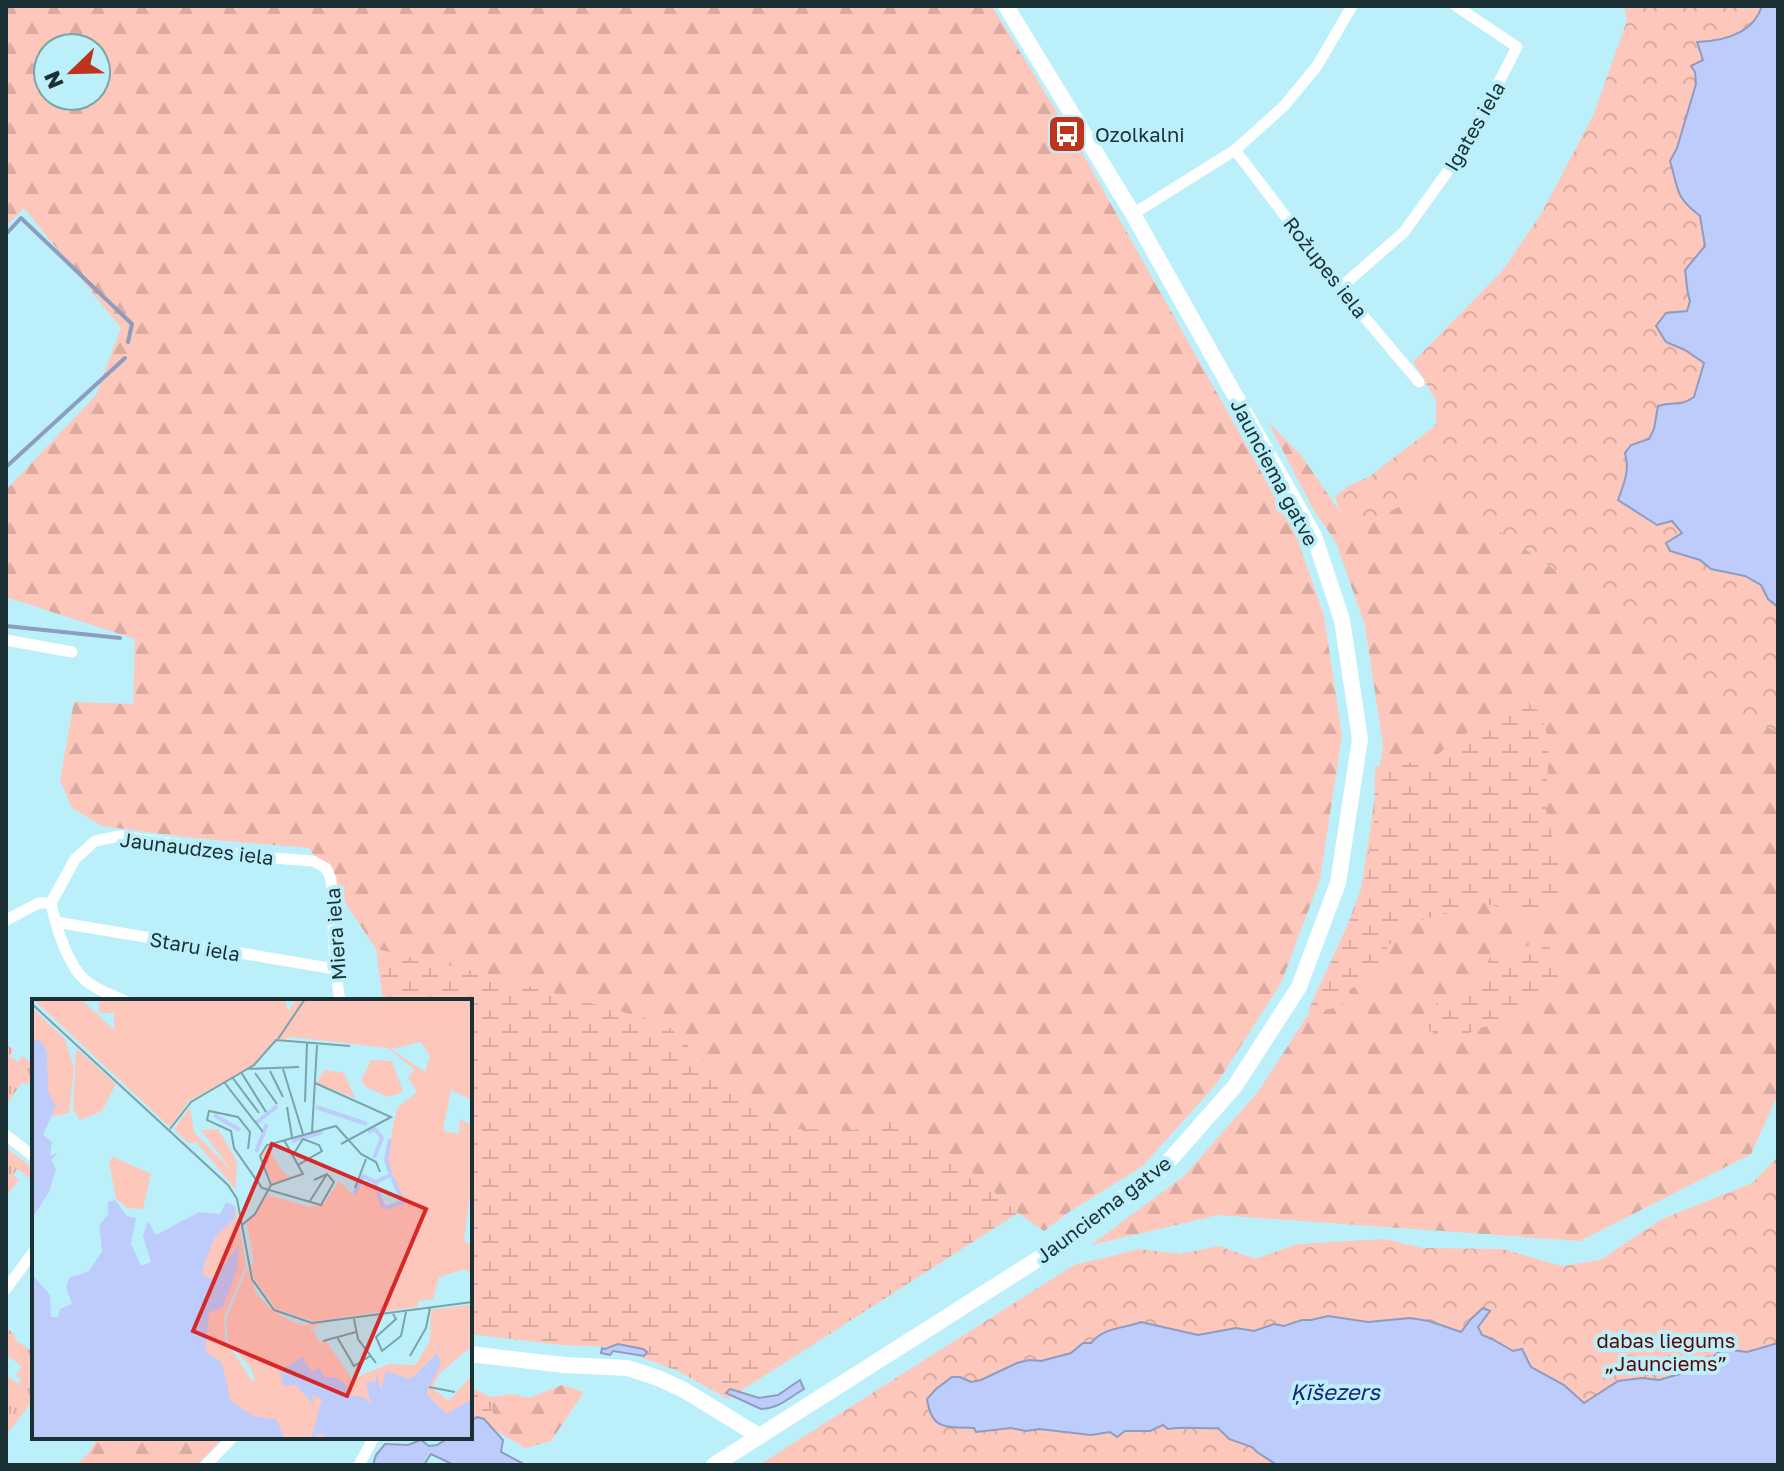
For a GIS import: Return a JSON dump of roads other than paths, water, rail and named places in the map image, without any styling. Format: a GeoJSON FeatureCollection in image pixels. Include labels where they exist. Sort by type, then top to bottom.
{"type":"FeatureCollection","features":[{"type":"Feature","properties":{"kind":"main road","name":"Jaunciema gatve"},"geometry":{"type":"LineString","coordinates":[[714,1465],[1057,1247],[1161,1170],[1235,1086],[1299,987],[1338,883],[1360,739],[1342,620],[1314,536],[1133,214],[1006,6]]}},
{"type":"Feature","properties":{"kind":"main road"},"geometry":{"type":"LineString","coordinates":[[472,1354],[564,1365],[628,1368],[684,1390],[759,1436]]}},
{"type":"Feature","properties":{"kind":"street"},"geometry":{"type":"LineString","coordinates":[[1133,214],[1235,150],[1284,106],[1317,66],[1352,6]]}},
{"type":"Feature","properties":{"kind":"street","name":"Igates iela"},"geometry":{"type":"LineString","coordinates":[[1340,288],[1404,232],[1440,183],[1466,146],[1517,47],[1456,6]]}},
{"type":"Feature","properties":{"kind":"street","name":"Rožupes iela"},"geometry":{"type":"LineString","coordinates":[[1235,150],[1340,288],[1419,382]]}},
{"type":"Feature","properties":{"kind":"street"},"geometry":{"type":"LineString","coordinates":[[6,640],[72,652]]}},
{"type":"Feature","properties":{"kind":"street","name":"Jaunaudzes iela"},"geometry":{"type":"LineString","coordinates":[[51,903],[75,859],[95,841],[120,836],[261,857],[313,861],[326,868]]}},
{"type":"Feature","properties":{"kind":"street","name":"Miera iela"},"geometry":{"type":"LineString","coordinates":[[326,868],[331,879],[335,969],[340,999]]}},
{"type":"Feature","properties":{"kind":"street"},"geometry":{"type":"LineString","coordinates":[[6,920],[39,903],[51,903],[70,959],[81,976],[95,987],[121,999]]}},
{"type":"Feature","properties":{"kind":"street","name":"Staru iela"},"geometry":{"type":"LineString","coordinates":[[56,922],[335,969]]}},
{"type":"Feature","properties":{"kind":"street"},"geometry":{"type":"LineString","coordinates":[[6,1135],[32,1155]]}},
{"type":"Feature","properties":{"kind":"street"},"geometry":{"type":"LineString","coordinates":[[6,1289],[32,1254]]}},
{"type":"Feature","properties":{"kind":"street"},"geometry":{"type":"LineString","coordinates":[[6,1267],[21,1268]]}},
{"type":"Feature","properties":{"kind":"street"},"geometry":{"type":"LineString","coordinates":[[206,1465],[231,1439]]}},
{"type":"Feature","properties":{"kind":"street"},"geometry":{"type":"LineString","coordinates":[[359,1465],[373,1439]]}},
{"type":"Feature","properties":{"kind":"water"},"geometry":{"type":"Polygon","coordinates":[[[1762,6],[1778,6],[1778,607],[1768,599],[1761,585],[1745,576],[1711,569],[1700,560],[1670,551],[1666,543],[1682,533],[1672,521],[1657,525],[1618,500],[1627,471],[1625,453],[1631,445],[1649,439],[1658,406],[1684,402],[1694,397],[1704,363],[1666,342],[1656,326],[1666,313],[1687,311],[1690,301],[1685,270],[1705,246],[1700,216],[1681,197],[1670,161],[1677,148],[1696,84],[1691,66],[1703,60],[1697,42],[1736,34],[1752,23],[1762,6]]]}},
{"type":"Feature","properties":{"kind":"water","name":"Ķīšezers"},"geometry":{"type":"Polygon","coordinates":[[[1483,1308],[1490,1311],[1478,1327],[1482,1335],[1513,1351],[1522,1349],[1531,1367],[1564,1385],[1584,1403],[1618,1381],[1642,1378],[1659,1380],[1697,1369],[1723,1349],[1747,1352],[1778,1343],[1778,1465],[1277,1465],[1252,1447],[1229,1439],[1218,1428],[1168,1429],[1163,1425],[1150,1431],[1125,1431],[1117,1437],[1110,1432],[1091,1435],[1011,1428],[976,1432],[974,1428],[949,1427],[937,1422],[929,1410],[927,1399],[952,1377],[971,1382],[981,1380],[1017,1363],[1041,1361],[1071,1353],[1083,1343],[1091,1343],[1108,1331],[1141,1322],[1198,1335],[1236,1328],[1254,1331],[1274,1324],[1284,1326],[1328,1316],[1368,1322],[1410,1318],[1461,1332],[1483,1308]]]}},
{"type":"Feature","properties":{"kind":"water"},"geometry":{"type":"Polygon","coordinates":[[[618,1344],[647,1352],[644,1356],[613,1351],[610,1355],[601,1353],[602,1348],[618,1344]]]}},
{"type":"Feature","properties":{"kind":"water"},"geometry":{"type":"Polygon","coordinates":[[[800,1380],[804,1389],[767,1408],[761,1409],[726,1393],[730,1389],[759,1398],[778,1395],[800,1380]]]}},
{"type":"Feature","properties":{"kind":"water"},"geometry":{"type":"Polygon","coordinates":[[[477,1417],[484,1419],[503,1440],[501,1452],[522,1463],[454,1465],[431,1454],[424,1465],[373,1465],[385,1444],[408,1445],[421,1440],[429,1446],[447,1439],[472,1439],[472,1421],[477,1417]]]}},
{"type":"Feature","properties":{"kind":"waterway"},"geometry":{"type":"LineString","coordinates":[[6,234],[21,218],[132,324],[128,342]]}},
{"type":"Feature","properties":{"kind":"waterway"},"geometry":{"type":"LineString","coordinates":[[6,467],[125,358]]}},
{"type":"Feature","properties":{"kind":"waterway"},"geometry":{"type":"LineString","coordinates":[[6,626],[120,638]]}},
{"type":"Feature","properties":{"kind":"place","name":"Ozolkalni"},"geometry":{"type":"Point","coordinates":[1067,134]}},
{"type":"Feature","properties":{"kind":"park label","name":"dabas liegums „Jaunciems”"},"geometry":{"type":"Point","coordinates":[1666,1352]}}]}
